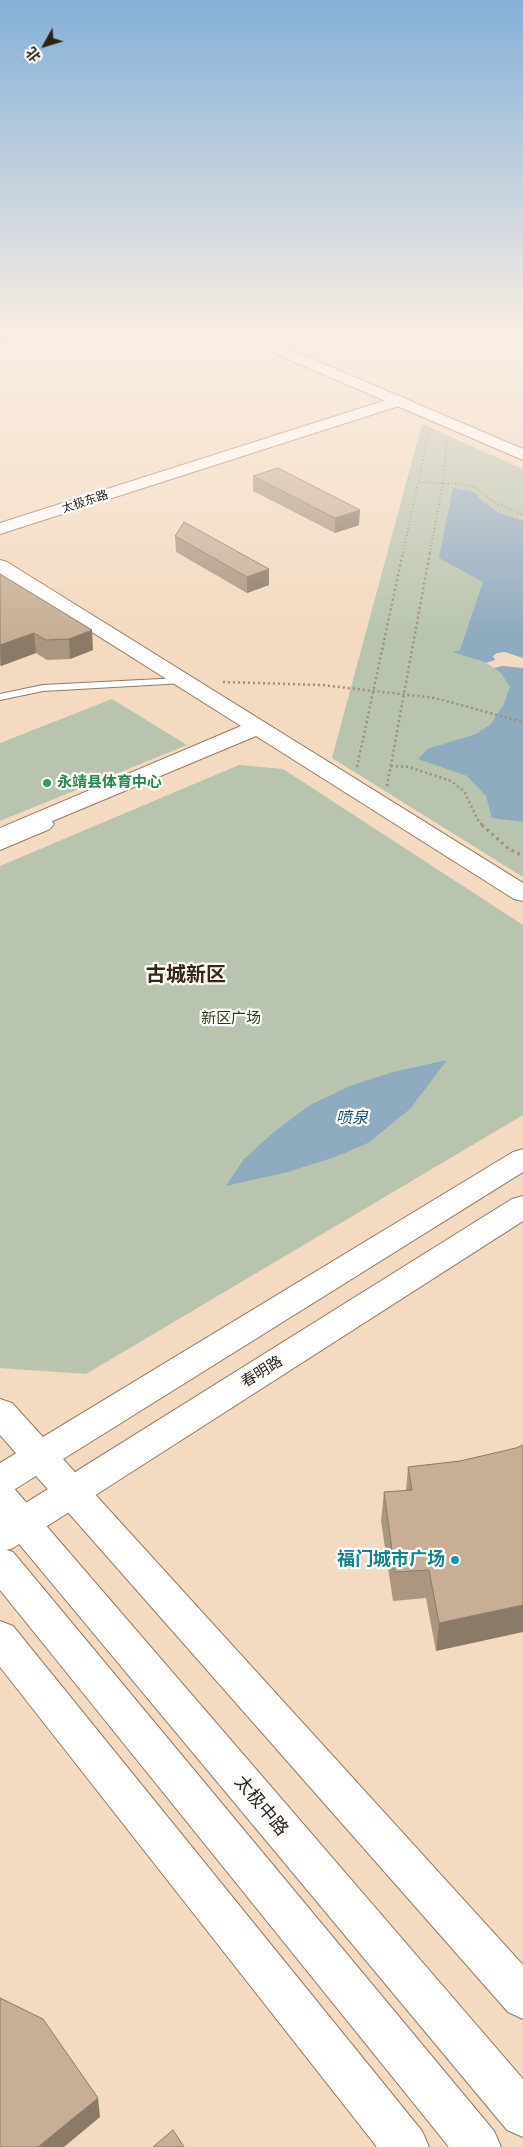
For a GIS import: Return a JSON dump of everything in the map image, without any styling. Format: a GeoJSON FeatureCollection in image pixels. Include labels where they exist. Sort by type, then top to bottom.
{"type":"FeatureCollection","features":[{"type":"Feature","properties":{"kind":"street","name":"太极东路"},"geometry":{"type":"LineString","coordinates":[[0,529],[292,435]]}},
{"type":"Feature","properties":{"kind":"street"},"geometry":{"type":"LineString","coordinates":[[478,435],[523,454]]}},
{"type":"Feature","properties":{"kind":"street"},"geometry":{"type":"LineString","coordinates":[[0,566],[180,681],[523,894]]}},
{"type":"Feature","properties":{"kind":"street"},"geometry":{"type":"LineString","coordinates":[[0,836],[256,728]]}},
{"type":"Feature","properties":{"kind":"street"},"geometry":{"type":"LineString","coordinates":[[0,843],[256,728]]}},
{"type":"Feature","properties":{"kind":"street"},"geometry":{"type":"LineString","coordinates":[[0,1481],[523,1160]]}},
{"type":"Feature","properties":{"kind":"street","name":"春明路"},"geometry":{"type":"LineString","coordinates":[[7,1519],[72,1492],[523,1207]]}},
{"type":"Feature","properties":{"kind":"street"},"geometry":{"type":"LineString","coordinates":[[0,1412],[523,1997]]}},
{"type":"Feature","properties":{"kind":"street","name":"太极中路"},"geometry":{"type":"LineString","coordinates":[[7,1519],[523,2114]]}},
{"type":"Feature","properties":{"kind":"street"},"geometry":{"type":"LineString","coordinates":[[0,1563],[478,2147]]}},
{"type":"Feature","properties":{"kind":"street"},"geometry":{"type":"LineString","coordinates":[[0,1638],[406,2147]]}},
{"type":"Feature","properties":{"kind":"lane"},"geometry":{"type":"LineString","coordinates":[[0,697],[43,688],[180,681]]}},
{"type":"Feature","properties":{"kind":"path"},"geometry":{"type":"LineString","coordinates":[[352,788],[420,482],[435,435]]}},
{"type":"Feature","properties":{"kind":"path"},"geometry":{"type":"LineString","coordinates":[[383,806],[443,483],[447,435]]}},
{"type":"Feature","properties":{"kind":"path"},"geometry":{"type":"LineString","coordinates":[[420,482],[460,484],[475,487],[494,502],[523,516]]}},
{"type":"Feature","properties":{"kind":"path"},"geometry":{"type":"LineString","coordinates":[[180,681],[322,686],[374,690],[435,698],[523,722]]}},
{"type":"Feature","properties":{"kind":"path"},"geometry":{"type":"LineString","coordinates":[[390,766],[409,767],[451,781],[464,791],[479,822],[508,850],[523,856]]}},
{"type":"Feature","properties":{"kind":"green space"},"geometry":{"type":"Polygon","coordinates":[[[419,435],[447,435],[523,469],[523,877],[332,758],[419,435]]]}},
{"type":"Feature","properties":{"kind":"green space","name":"永靖县体育中心"},"geometry":{"type":"Polygon","coordinates":[[[112,699],[187,745],[0,821],[0,743],[112,699]]]}},
{"type":"Feature","properties":{"kind":"green space","name":"新区广场"},"geometry":{"type":"Polygon","coordinates":[[[239,765],[283,769],[523,925],[523,1115],[86,1374],[0,1368],[0,866],[239,765]]]}},
{"type":"Feature","properties":{"kind":"water"},"geometry":{"type":"Polygon","coordinates":[[[453,488],[474,492],[497,512],[523,521],[523,822],[492,818],[486,796],[467,776],[418,759],[427,749],[476,734],[490,725],[504,704],[510,687],[501,673],[485,662],[452,652],[460,650],[483,582],[439,558],[453,488]]]}},
{"type":"Feature","properties":{"kind":"water","name":"喷泉"},"geometry":{"type":"Polygon","coordinates":[[[447,1060],[410,1109],[368,1143],[335,1157],[288,1172],[226,1186],[244,1159],[275,1131],[310,1105],[350,1086],[393,1072],[447,1060]]]}},
{"type":"Feature","properties":{"kind":"pier"},"geometry":{"type":"Polygon","coordinates":[[[505,652],[523,658],[523,668],[502,666],[494,668],[486,663],[495,660],[493,656],[497,653],[505,652]]]}},
{"type":"Feature","properties":{"kind":"building"},"geometry":{"type":"Polygon","coordinates":[[[278,468],[360,510],[335,518],[253,476],[278,468]]]}},
{"type":"Feature","properties":{"kind":"building"},"geometry":{"type":"Polygon","coordinates":[[[184,522],[269,569],[247,577],[175,536],[184,522]]]}},
{"type":"Feature","properties":{"kind":"building"},"geometry":{"type":"Polygon","coordinates":[[[0,574],[92,630],[69,639],[46,640],[34,633],[0,645],[0,574]]]}},
{"type":"Feature","properties":{"kind":"building","name":"福门城市广场"},"geometry":{"type":"Polygon","coordinates":[[[523,1445],[523,1605],[439,1623],[429,1570],[395,1572],[384,1492],[412,1490],[408,1467],[460,1461],[523,1445]]]}},
{"type":"Feature","properties":{"kind":"building"},"geometry":{"type":"Polygon","coordinates":[[[0,1998],[43,2019],[98,2098],[38,2147],[0,2147],[0,1998]]]}},
{"type":"Feature","properties":{"kind":"building"},"geometry":{"type":"Polygon","coordinates":[[[173,2130],[184,2147],[153,2147],[173,2130]]]}},
{"type":"Feature","properties":{"kind":"place","name":"永靖县体育中心"},"geometry":{"type":"Point","coordinates":[47,783]}},
{"type":"Feature","properties":{"kind":"place","name":"福门城市广场"},"geometry":{"type":"Point","coordinates":[455,1560]}},
{"type":"Feature","properties":{"kind":"district","name":"古城新区"},"geometry":{"type":"Point","coordinates":[186,975]}}]}
